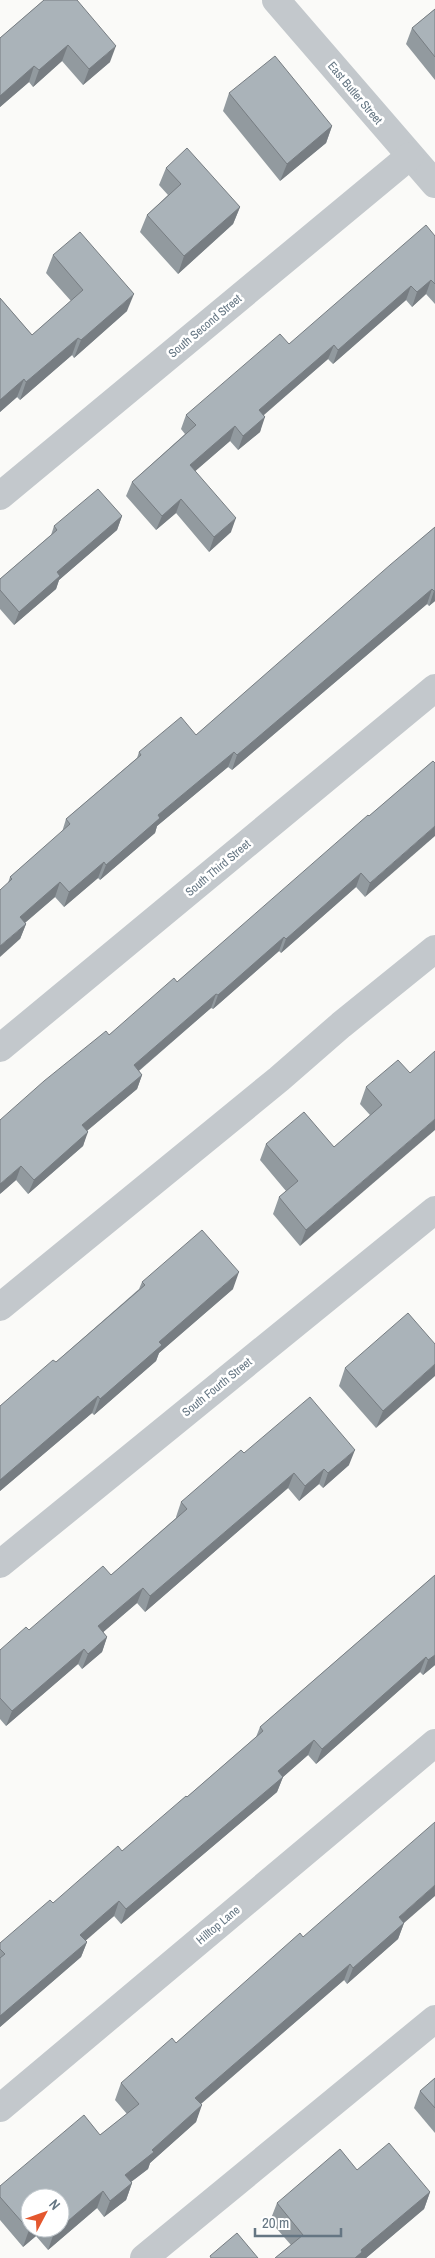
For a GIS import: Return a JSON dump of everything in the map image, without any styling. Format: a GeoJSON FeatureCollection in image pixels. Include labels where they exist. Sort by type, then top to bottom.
{"type":"FeatureCollection","features":[{"type":"Feature","properties":{"kind":"street","name":"East Butler Street"},"geometry":{"type":"LineString","coordinates":[[276,0],[435,184]]}},
{"type":"Feature","properties":{"kind":"street","name":"South Second Street"},"geometry":{"type":"LineString","coordinates":[[0,496],[410,156]]}},
{"type":"Feature","properties":{"kind":"street","name":"South Third Street"},"geometry":{"type":"LineString","coordinates":[[0,1048],[435,688]]}},
{"type":"Feature","properties":{"kind":"street"},"geometry":{"type":"LineString","coordinates":[[0,1307],[272,1085],[341,1025],[435,948]]}},
{"type":"Feature","properties":{"kind":"street","name":"South Fourth Street"},"geometry":{"type":"LineString","coordinates":[[0,1564],[435,1210]]}},
{"type":"Feature","properties":{"kind":"street","name":"Hilltop Lane"},"geometry":{"type":"LineString","coordinates":[[0,2108],[435,1743]]}},
{"type":"Feature","properties":{"kind":"street"},"geometry":{"type":"LineString","coordinates":[[144,2258],[435,2019]]}},
{"type":"Feature","properties":{"kind":"building"},"geometry":{"type":"Polygon","coordinates":[[[44,0],[77,0],[116,46],[89,69],[68,45],[39,70],[34,66],[0,96],[0,38],[44,0]]]}},
{"type":"Feature","properties":{"kind":"building"},"geometry":{"type":"Polygon","coordinates":[[[435,9],[435,57],[412,28],[435,9]]]}},
{"type":"Feature","properties":{"kind":"building"},"geometry":{"type":"Polygon","coordinates":[[[275,56],[332,126],[287,164],[229,93],[275,56]]]}},
{"type":"Feature","properties":{"kind":"building"},"geometry":{"type":"Polygon","coordinates":[[[187,148],[240,207],[184,256],[147,215],[181,184],[166,168],[187,148]]]}},
{"type":"Feature","properties":{"kind":"building"},"geometry":{"type":"Polygon","coordinates":[[[426,225],[435,236],[435,284],[431,280],[417,292],[411,286],[338,350],[334,345],[259,410],[265,417],[243,436],[235,426],[190,465],[236,518],[214,537],[181,499],[162,516],[132,482],[196,425],[186,415],[280,334],[289,344],[426,225]]]}},
{"type":"Feature","properties":{"kind":"building"},"geometry":{"type":"Polygon","coordinates":[[[80,232],[134,294],[81,340],[78,338],[26,382],[24,379],[0,400],[0,298],[32,335],[83,290],[53,255],[80,232]]]}},
{"type":"Feature","properties":{"kind":"building"},"geometry":{"type":"Polygon","coordinates":[[[98,489],[122,516],[57,572],[60,576],[19,612],[0,590],[0,579],[57,530],[54,526],[98,489]]]}},
{"type":"Feature","properties":{"kind":"building"},"geometry":{"type":"Polygon","coordinates":[[[435,527],[435,591],[432,589],[237,755],[234,752],[158,815],[160,818],[106,865],[104,862],[69,892],[60,882],[20,917],[26,924],[0,946],[0,890],[12,879],[10,877],[70,824],[66,819],[141,755],[139,752],[181,717],[196,735],[435,527]]]}},
{"type":"Feature","properties":{"kind":"building"},"geometry":{"type":"Polygon","coordinates":[[[433,761],[435,763],[435,826],[370,883],[361,873],[286,939],[284,937],[134,1065],[142,1075],[82,1125],[88,1132],[34,1180],[21,1166],[0,1184],[0,1120],[44,1081],[106,1031],[109,1035],[174,978],[177,982],[368,815],[433,761]]]}},
{"type":"Feature","properties":{"kind":"building"},"geometry":{"type":"Polygon","coordinates":[[[435,1051],[435,1119],[306,1230],[279,1197],[298,1181],[266,1144],[304,1112],[334,1147],[382,1105],[366,1087],[398,1060],[410,1073],[435,1051]]]}},
{"type":"Feature","properties":{"kind":"building"},"geometry":{"type":"Polygon","coordinates":[[[202,1230],[239,1272],[159,1342],[162,1345],[100,1399],[98,1396],[0,1480],[0,1406],[53,1360],[56,1362],[145,1285],[142,1282],[202,1230]]]}},
{"type":"Feature","properties":{"kind":"building"},"geometry":{"type":"Polygon","coordinates":[[[408,1313],[435,1344],[435,1364],[383,1411],[345,1368],[408,1313]]]}},
{"type":"Feature","properties":{"kind":"building"},"geometry":{"type":"Polygon","coordinates":[[[310,1397],[355,1450],[328,1473],[324,1469],[305,1486],[294,1473],[150,1596],[143,1588],[98,1626],[107,1637],[88,1654],[84,1649],[12,1711],[0,1698],[0,1650],[26,1627],[29,1630],[103,1566],[111,1575],[187,1509],[181,1502],[241,1450],[244,1453],[310,1397]]]}},
{"type":"Feature","properties":{"kind":"building"},"geometry":{"type":"Polygon","coordinates":[[[435,1575],[435,1655],[428,1660],[426,1657],[322,1749],[314,1740],[278,1771],[283,1777],[126,1909],[119,1901],[80,1935],[87,1942],[0,2016],[0,1958],[5,1954],[0,1949],[0,1943],[50,1900],[53,1903],[118,1846],[122,1851],[187,1797],[263,1731],[260,1727],[435,1575]]]}},
{"type":"Feature","properties":{"kind":"building"},"geometry":{"type":"Polygon","coordinates":[[[435,1822],[435,1885],[399,1917],[404,1923],[353,1968],[350,1964],[195,2098],[202,2105],[152,2150],[154,2152],[125,2175],[132,2183],[110,2201],[103,2191],[70,2219],[70,2188],[20,2188],[20,2220],[0,2197],[0,2186],[84,2115],[100,2135],[139,2104],[121,2083],[172,2038],[176,2043],[300,1933],[303,1937],[435,1822]]]}},
{"type":"Feature","properties":{"kind":"building"},"geometry":{"type":"Polygon","coordinates":[[[435,2078],[435,2108],[420,2091],[435,2078]]]}},
{"type":"Feature","properties":{"kind":"building"},"geometry":{"type":"Polygon","coordinates":[[[389,2143],[430,2192],[361,2250],[362,2252],[355,2258],[275,2258],[303,2235],[277,2203],[340,2149],[357,2170],[389,2143]]]}},
{"type":"Feature","properties":{"kind":"building"},"geometry":{"type":"Polygon","coordinates":[[[237,2233],[258,2258],[211,2258],[210,2256],[237,2233]]]}}]}
